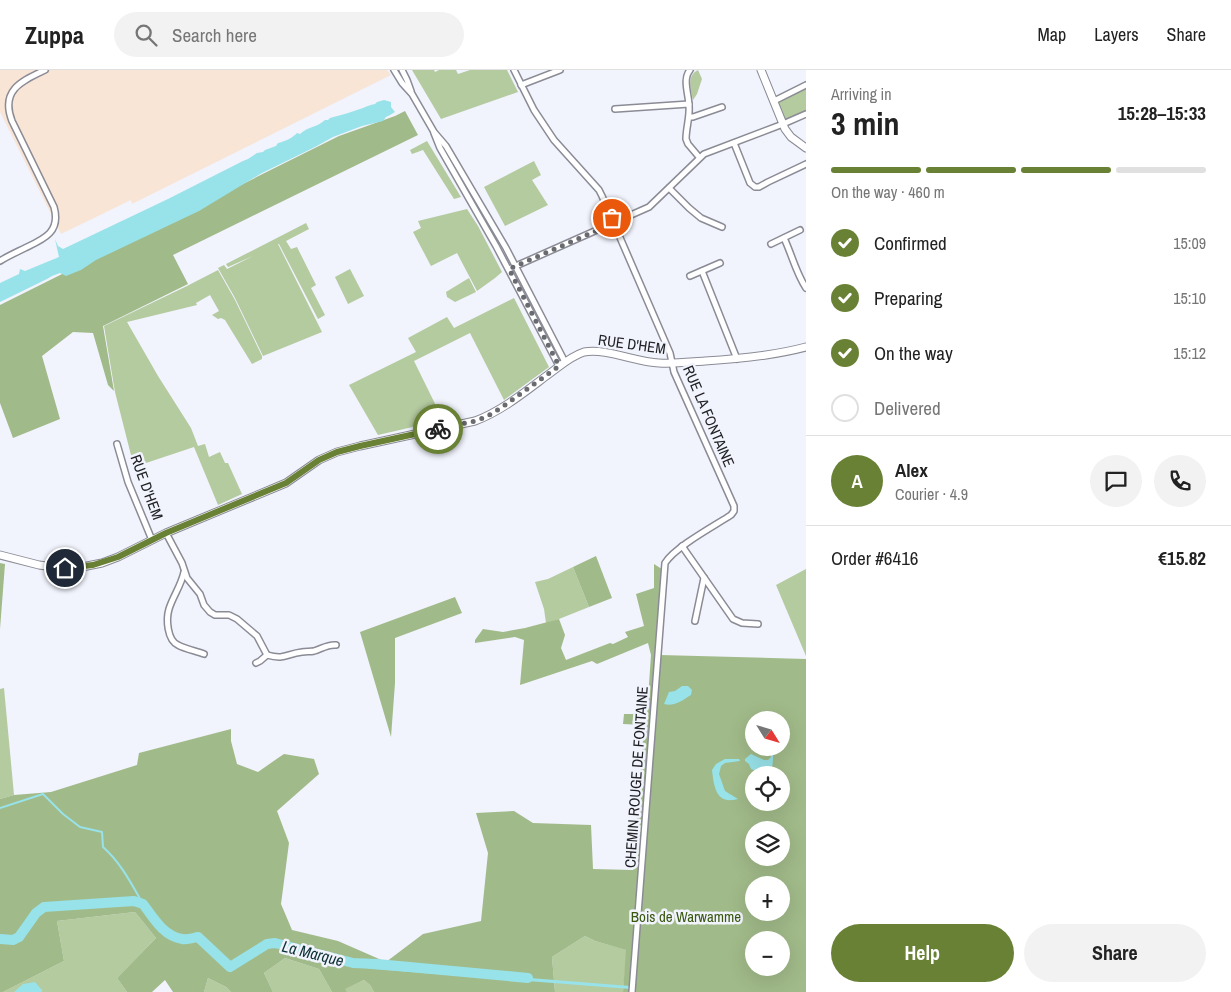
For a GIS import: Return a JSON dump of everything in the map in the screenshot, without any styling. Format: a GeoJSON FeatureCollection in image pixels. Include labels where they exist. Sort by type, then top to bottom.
{"type":"FeatureCollection","features":[{"type":"Feature","properties":{"kind":"street"},"geometry":{"type":"LineString","coordinates":[[0,260],[46,237],[51,231],[56,216],[54,207],[10,117],[8,107],[10,95],[17,85],[45,70]]}},
{"type":"Feature","properties":{"kind":"street"},"geometry":{"type":"LineString","coordinates":[[394,70],[412,94]]}},
{"type":"Feature","properties":{"kind":"street"},"geometry":{"type":"LineString","coordinates":[[402,70],[412,94],[434,132],[440,148],[562,364]]}},
{"type":"Feature","properties":{"kind":"street","name":"RUE LA FONTAINE"},"geometry":{"type":"LineString","coordinates":[[514,70],[534,110],[554,140],[600,193],[670,353],[674,372],[734,508],[730,515],[682,546],[665,563]]}},
{"type":"Feature","properties":{"kind":"street"},"geometry":{"type":"LineString","coordinates":[[521,85],[560,70]]}},
{"type":"Feature","properties":{"kind":"street"},"geometry":{"type":"LineString","coordinates":[[690,70],[686,78],[689,104],[686,139],[699,157]]}},
{"type":"Feature","properties":{"kind":"street"},"geometry":{"type":"LineString","coordinates":[[761,70],[783,124],[791,137],[806,148]]}},
{"type":"Feature","properties":{"kind":"street"},"geometry":{"type":"LineString","coordinates":[[774,101],[806,85]]}},
{"type":"Feature","properties":{"kind":"street"},"geometry":{"type":"LineString","coordinates":[[615,109],[689,104]]}},
{"type":"Feature","properties":{"kind":"street"},"geometry":{"type":"LineString","coordinates":[[688,117],[694,117],[722,107]]}},
{"type":"Feature","properties":{"kind":"street"},"geometry":{"type":"LineString","coordinates":[[509,269],[649,207],[699,157],[706,153],[806,114]]}},
{"type":"Feature","properties":{"kind":"street"},"geometry":{"type":"LineString","coordinates":[[434,132],[446,146],[515,266],[562,364]]}},
{"type":"Feature","properties":{"kind":"street"},"geometry":{"type":"LineString","coordinates":[[734,142],[750,183],[755,187],[759,187],[806,164]]}},
{"type":"Feature","properties":{"kind":"street"},"geometry":{"type":"LineString","coordinates":[[669,188],[698,215],[722,227]]}},
{"type":"Feature","properties":{"kind":"street"},"geometry":{"type":"LineString","coordinates":[[771,244],[800,230]]}},
{"type":"Feature","properties":{"kind":"street"},"geometry":{"type":"LineString","coordinates":[[784,238],[792,260],[806,288]]}},
{"type":"Feature","properties":{"kind":"street"},"geometry":{"type":"LineString","coordinates":[[690,276],[720,263]]}},
{"type":"Feature","properties":{"kind":"street"},"geometry":{"type":"LineString","coordinates":[[702,271],[737,358]]}},
{"type":"Feature","properties":{"kind":"street","name":"RUE D'HEM"},"geometry":{"type":"LineString","coordinates":[[0,555],[48,567],[77,568],[102,563],[166,533],[286,483],[319,460],[337,452],[486,417],[579,354],[594,351],[648,362],[672,363],[767,356],[806,347]]}},
{"type":"Feature","properties":{"kind":"street","name":"RUE D'HEM"},"geometry":{"type":"LineString","coordinates":[[117,444],[128,482],[152,540]]}},
{"type":"Feature","properties":{"kind":"street"},"geometry":{"type":"LineString","coordinates":[[166,533],[182,563],[188,580],[200,594],[204,605],[215,615],[229,615],[252,630],[267,655],[277,658],[284,657],[336,645]]}},
{"type":"Feature","properties":{"kind":"street"},"geometry":{"type":"LineString","coordinates":[[682,546],[733,619],[742,623],[758,624]]}},
{"type":"Feature","properties":{"kind":"street","name":"CHEMIN ROUGE DE FONTAINE"},"geometry":{"type":"LineString","coordinates":[[632,992],[665,563]]}},
{"type":"Feature","properties":{"kind":"street"},"geometry":{"type":"LineString","coordinates":[[185,572],[169,610],[168,622],[170,633],[172,640],[176,644],[204,654]]}},
{"type":"Feature","properties":{"kind":"street"},"geometry":{"type":"LineString","coordinates":[[695,621],[704,578]]}},
{"type":"Feature","properties":{"kind":"street"},"geometry":{"type":"LineString","coordinates":[[256,663],[267,655]]}},
{"type":"Feature","properties":{"kind":"shaded area"},"geometry":{"type":"Polygon","coordinates":[[[0,70],[387,70],[391,75],[132,204],[131,200],[61,234],[0,112],[0,70]]]}},
{"type":"Feature","properties":{"kind":"green space"},"geometry":{"type":"Polygon","coordinates":[[[412,70],[434,70],[435,72],[439,70],[456,70],[458,74],[470,70],[507,70],[518,92],[441,119],[412,70]]]}},
{"type":"Feature","properties":{"kind":"green space"},"geometry":{"type":"Polygon","coordinates":[[[698,70],[702,79],[693,100],[691,79],[698,70]]]}},
{"type":"Feature","properties":{"kind":"green space"},"geometry":{"type":"Polygon","coordinates":[[[806,87],[806,111],[790,119],[785,119],[777,102],[806,87]]]}},
{"type":"Feature","properties":{"kind":"green space"},"geometry":{"type":"Polygon","coordinates":[[[405,111],[418,135],[173,255],[188,284],[103,326],[114,391],[108,385],[93,333],[73,332],[42,356],[60,419],[13,438],[0,403],[0,305],[339,136],[405,111]]]}},
{"type":"Feature","properties":{"kind":"green space"},"geometry":{"type":"Polygon","coordinates":[[[427,141],[461,197],[454,199],[423,150],[412,154],[410,150],[427,141]]]}},
{"type":"Feature","properties":{"kind":"green space"},"geometry":{"type":"Polygon","coordinates":[[[534,161],[541,175],[532,180],[548,205],[505,226],[484,187],[534,161]]]}},
{"type":"Feature","properties":{"kind":"green space"},"geometry":{"type":"Polygon","coordinates":[[[467,209],[502,272],[477,291],[457,253],[431,266],[413,232],[421,228],[418,221],[467,209]]]}},
{"type":"Feature","properties":{"kind":"green space"},"geometry":{"type":"Polygon","coordinates":[[[306,223],[309,229],[286,241],[291,249],[297,247],[316,285],[311,288],[325,315],[318,319],[278,244],[322,332],[263,356],[218,268],[224,265],[227,269],[253,256],[228,267],[226,264],[306,223]]]}},
{"type":"Feature","properties":{"kind":"green space"},"geometry":{"type":"Polygon","coordinates":[[[350,269],[364,296],[348,304],[335,277],[350,269]]]}},
{"type":"Feature","properties":{"kind":"green space"},"geometry":{"type":"Polygon","coordinates":[[[218,270],[235,300],[262,359],[252,364],[225,320],[218,319],[212,315],[219,311],[210,295],[196,303],[197,305],[127,322],[191,428],[198,446],[205,444],[209,457],[220,452],[225,463],[228,463],[242,494],[218,505],[194,447],[134,467],[115,392],[104,326],[218,270]]]}},
{"type":"Feature","properties":{"kind":"green space"},"geometry":{"type":"Polygon","coordinates":[[[469,278],[476,292],[455,302],[447,297],[446,292],[469,278]]]}},
{"type":"Feature","properties":{"kind":"green space"},"geometry":{"type":"Polygon","coordinates":[[[514,298],[549,367],[504,400],[470,333],[414,361],[443,420],[378,435],[349,385],[416,352],[408,338],[447,317],[454,328],[514,298]]]}},
{"type":"Feature","properties":{"kind":"green space"},"geometry":{"type":"Polygon","coordinates":[[[596,556],[612,598],[589,607],[573,567],[596,556]]]}},
{"type":"Feature","properties":{"kind":"green space"},"geometry":{"type":"Polygon","coordinates":[[[0,563],[5,564],[0,629],[0,563]]]}},
{"type":"Feature","properties":{"kind":"green space","name":"Bois de Warwamme"},"geometry":{"type":"Polygon","coordinates":[[[654,564],[668,573],[660,655],[806,659],[806,992],[623,992],[626,950],[595,941],[585,936],[552,957],[555,992],[374,992],[364,980],[345,989],[347,992],[332,992],[319,969],[285,958],[264,973],[273,992],[231,992],[226,987],[208,978],[204,992],[173,992],[165,980],[152,992],[127,992],[117,978],[156,938],[135,912],[57,921],[64,961],[0,992],[0,799],[14,795],[51,792],[137,765],[139,753],[231,729],[231,741],[237,764],[258,772],[284,754],[314,759],[319,774],[277,811],[289,843],[281,904],[292,930],[338,941],[386,962],[423,934],[481,921],[488,853],[476,813],[514,811],[533,823],[591,825],[593,869],[633,870],[644,725],[623,724],[624,714],[647,714],[651,655],[648,643],[597,664],[592,661],[520,685],[524,640],[515,637],[475,643],[475,640],[483,629],[503,632],[559,619],[565,635],[561,648],[566,660],[610,643],[613,644],[628,637],[625,632],[644,626],[636,594],[654,588],[654,564]]]}},
{"type":"Feature","properties":{"kind":"green space"},"geometry":{"type":"Polygon","coordinates":[[[573,567],[589,607],[546,623],[544,609],[535,582],[548,579],[573,567]]]}},
{"type":"Feature","properties":{"kind":"green space"},"geometry":{"type":"Polygon","coordinates":[[[806,569],[806,656],[776,585],[806,569]]]}},
{"type":"Feature","properties":{"kind":"green space"},"geometry":{"type":"Polygon","coordinates":[[[455,597],[462,613],[395,638],[395,683],[391,737],[360,632],[455,597]]]}},
{"type":"Feature","properties":{"kind":"green space"},"geometry":{"type":"Polygon","coordinates":[[[4,688],[14,795],[0,799],[0,689],[4,688]]]}},
{"type":"Feature","properties":{"kind":"green space"},"geometry":{"type":"Polygon","coordinates":[[[135,912],[156,938],[117,978],[127,992],[3,992],[64,961],[57,921],[135,912]]]}},
{"type":"Feature","properties":{"kind":"green space"},"geometry":{"type":"Polygon","coordinates":[[[585,936],[595,941],[627,950],[623,992],[555,992],[552,957],[585,936]]]}},
{"type":"Feature","properties":{"kind":"green space"},"geometry":{"type":"Polygon","coordinates":[[[285,958],[319,969],[332,992],[273,992],[264,973],[285,958]]]}},
{"type":"Feature","properties":{"kind":"green space"},"geometry":{"type":"Polygon","coordinates":[[[208,978],[226,987],[231,992],[204,992],[208,978]]]}},
{"type":"Feature","properties":{"kind":"green space"},"geometry":{"type":"Polygon","coordinates":[[[364,980],[374,992],[347,992],[344,989],[364,980]]]}},
{"type":"Feature","properties":{"kind":"water"},"geometry":{"type":"Polygon","coordinates":[[[384,100],[391,102],[391,107],[395,112],[383,121],[362,126],[333,137],[262,173],[199,211],[96,260],[81,270],[66,276],[60,273],[52,276],[0,302],[0,283],[19,274],[20,269],[25,271],[59,257],[55,239],[58,246],[63,249],[168,199],[257,153],[276,146],[278,143],[289,139],[297,133],[300,134],[325,120],[384,100]]]}},
{"type":"Feature","properties":{"kind":"water"},"geometry":{"type":"Polygon","coordinates":[[[682,686],[688,686],[692,690],[691,695],[675,704],[664,704],[669,692],[675,691],[682,686]]]}},
{"type":"Feature","properties":{"kind":"water"},"geometry":{"type":"Polygon","coordinates":[[[749,756],[755,756],[764,760],[768,760],[773,756],[772,766],[750,766],[745,761],[749,756]]]}},
{"type":"Feature","properties":{"kind":"water"},"geometry":{"type":"Polygon","coordinates":[[[725,759],[739,759],[740,761],[725,763],[721,766],[719,774],[725,791],[738,799],[725,799],[721,797],[715,788],[712,770],[716,764],[725,759]]]}},
{"type":"Feature","properties":{"kind":"water"},"geometry":{"type":"Polygon","coordinates":[[[351,961],[379,966],[630,986],[630,989],[371,969],[350,965],[351,961]]]}},
{"type":"Feature","properties":{"kind":"water"},"geometry":{"type":"Polygon","coordinates":[[[35,982],[42,992],[14,992],[23,984],[35,982]]]}},
{"type":"Feature","properties":{"kind":"waterway"},"geometry":{"type":"LineString","coordinates":[[0,808],[43,794],[63,814],[80,827],[102,832],[103,847],[130,881],[143,904]]}},
{"type":"Feature","properties":{"kind":"waterway","name":"La Marque"},"geometry":{"type":"LineString","coordinates":[[0,939],[13,940],[19,937],[36,913],[44,907],[134,901],[143,904],[159,925],[169,934],[184,939],[198,937],[230,967],[267,944],[275,943],[353,963],[528,978]]}},
{"type":"Feature","properties":{"kind":"way so far"},"geometry":{"type":"LineString","coordinates":[[438,429],[486,417],[559,366],[509,269],[614,223],[612,218]]}},
{"type":"Feature","properties":{"kind":"route"},"geometry":{"type":"LineString","coordinates":[[65,568],[93,565],[118,557],[166,533],[286,483],[319,460],[337,452],[438,429]]}}]}
